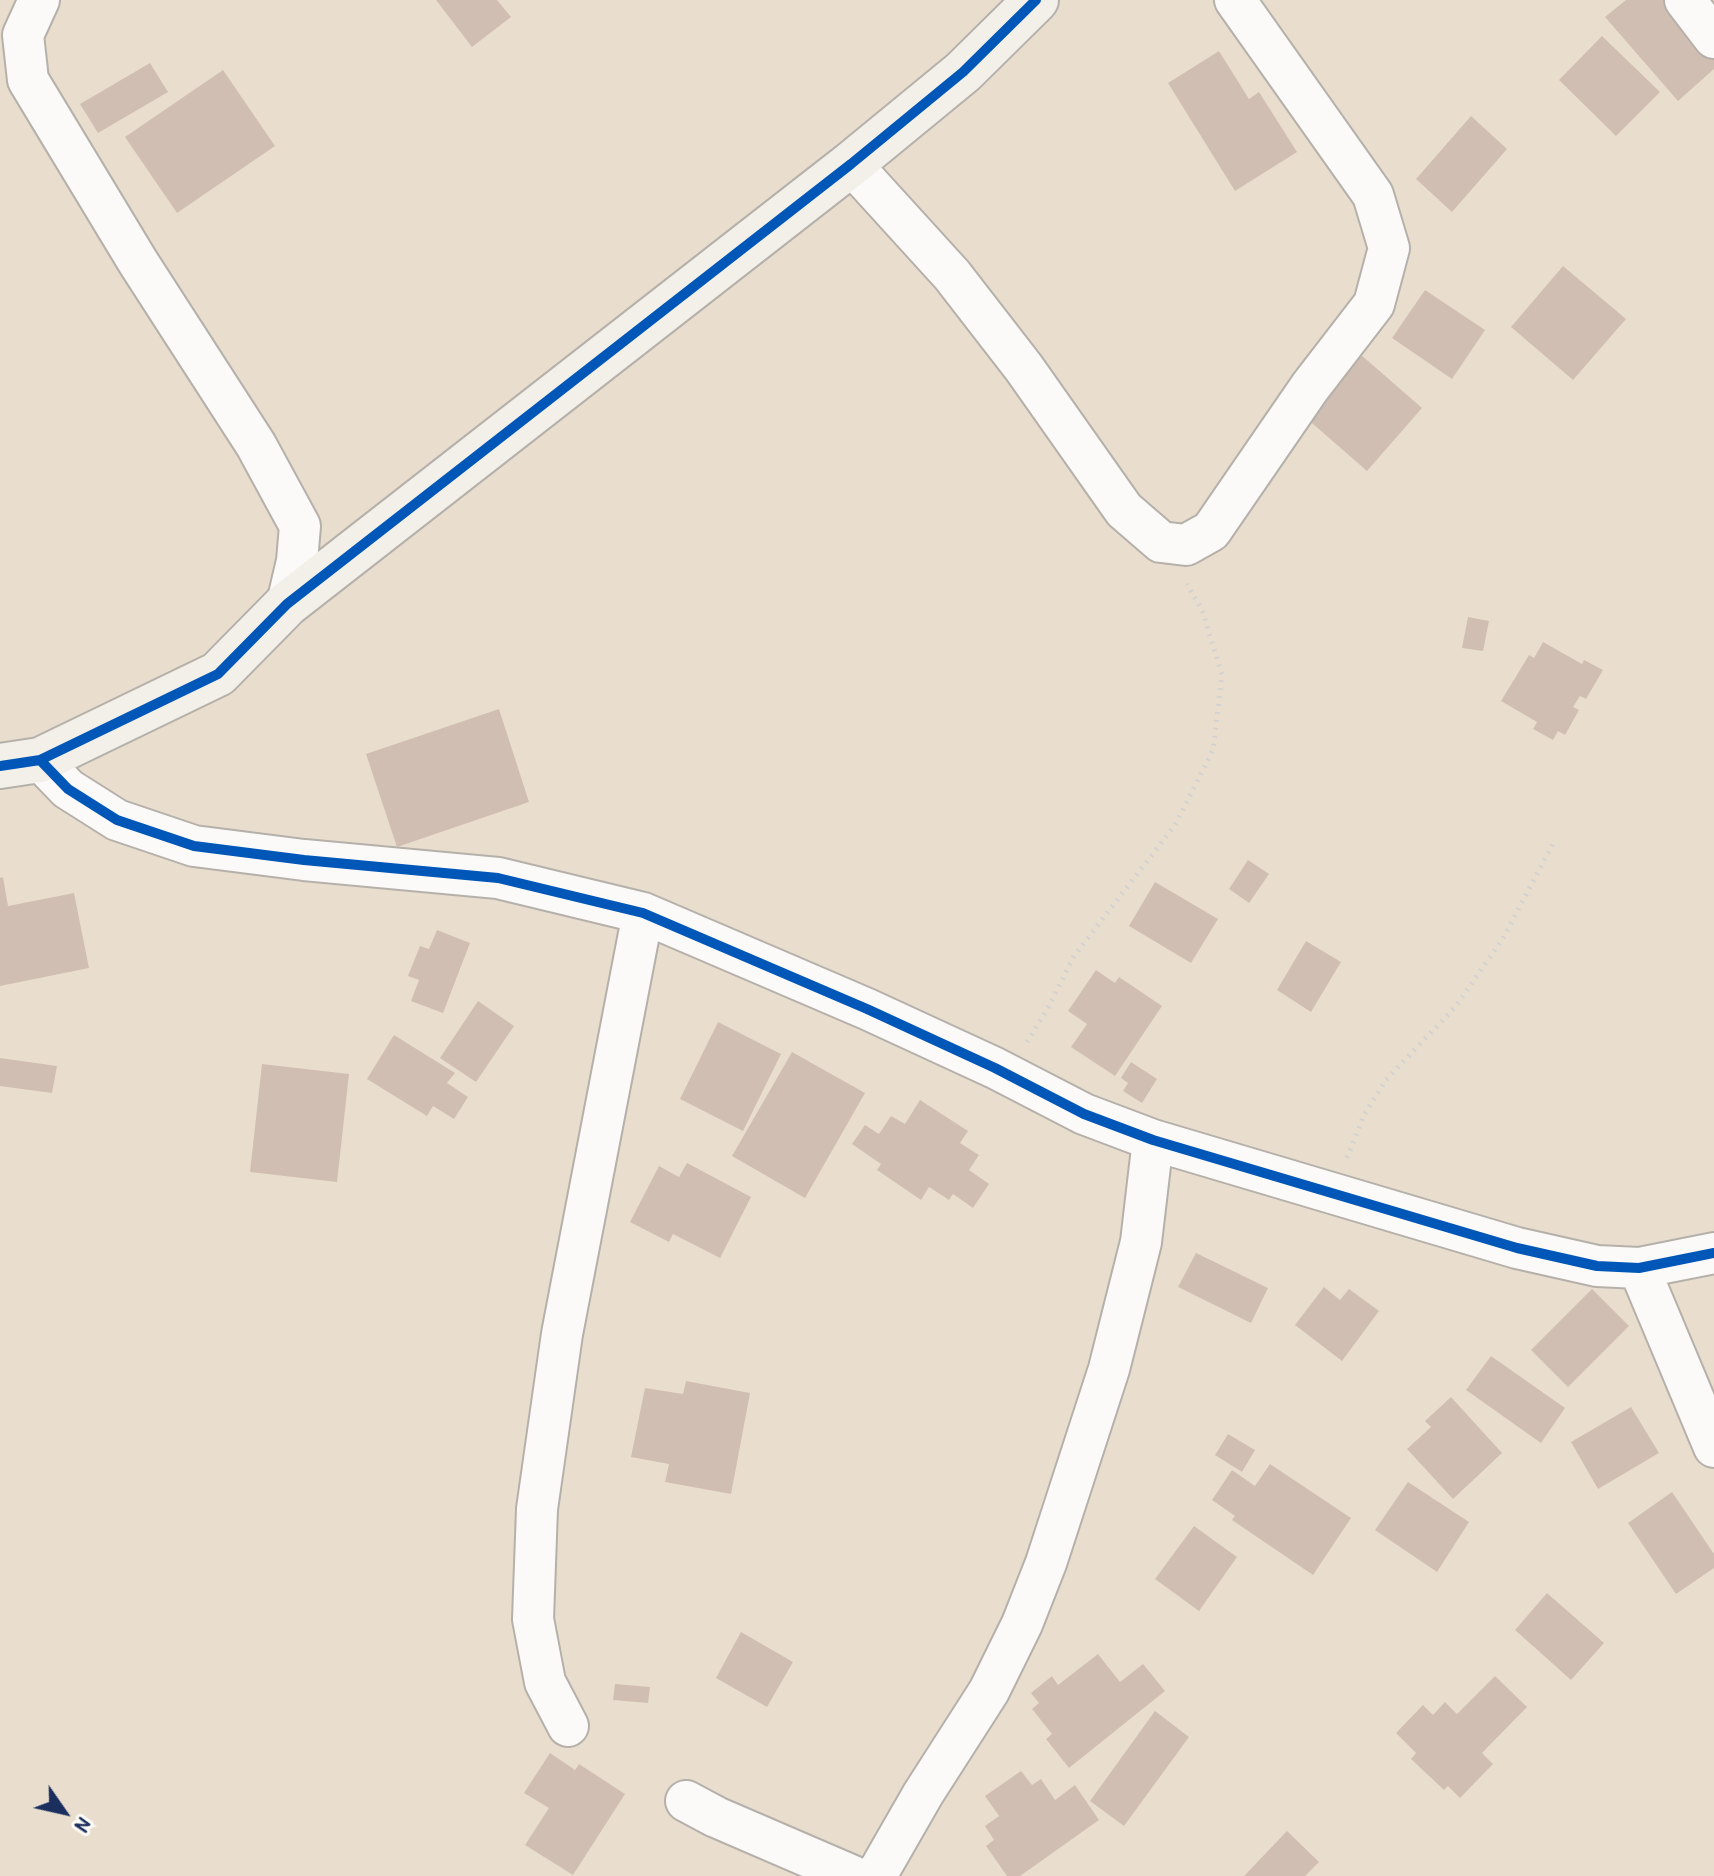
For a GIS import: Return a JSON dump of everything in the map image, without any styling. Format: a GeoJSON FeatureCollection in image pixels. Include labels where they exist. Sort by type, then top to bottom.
{"type":"FeatureCollection","features":[{"type":"Feature","properties":{"kind":"street"},"geometry":{"type":"LineString","coordinates":[[39,0],[23,35],[28,80],[138,262],[256,445],[300,526],[297,561],[287,604]]}},
{"type":"Feature","properties":{"kind":"street"},"geometry":{"type":"LineString","coordinates":[[20,763],[218,674],[287,604],[851,164],[963,72],[1036,0]]}},
{"type":"Feature","properties":{"kind":"street"},"geometry":{"type":"LineString","coordinates":[[851,164],[952,275],[1024,368],[1124,510],[1161,542],[1186,545],[1211,531],[1310,387],[1374,304],[1389,248],[1373,195],[1235,0]]}},
{"type":"Feature","properties":{"kind":"street"},"geometry":{"type":"LineString","coordinates":[[1685,0],[1714,38]]}},
{"type":"Feature","properties":{"kind":"street"},"geometry":{"type":"LineString","coordinates":[[20,763],[117,820],[194,846],[304,860],[498,878],[643,913],[867,1009],[995,1068],[1084,1114],[1153,1140],[1517,1248],[1597,1266],[1639,1268],[1714,1253]]}},
{"type":"Feature","properties":{"kind":"street"},"geometry":{"type":"LineString","coordinates":[[568,1726],[545,1682],[533,1619],[537,1509],[562,1334],[643,913]]}},
{"type":"Feature","properties":{"kind":"street"},"geometry":{"type":"LineString","coordinates":[[876,1876],[923,1794],[989,1691],[1022,1624],[1046,1563],[1109,1369],[1141,1242],[1153,1140]]}},
{"type":"Feature","properties":{"kind":"street"},"geometry":{"type":"LineString","coordinates":[[1639,1268],[1714,1447]]}},
{"type":"Feature","properties":{"kind":"street"},"geometry":{"type":"LineString","coordinates":[[686,1801],[729,1823],[853,1876]]}},
{"type":"Feature","properties":{"kind":"path"},"geometry":{"type":"LineString","coordinates":[[995,1068],[1029,1040],[1074,956],[1175,825],[1213,750],[1222,675],[1202,610],[1161,542]]}},
{"type":"Feature","properties":{"kind":"path"},"geometry":{"type":"LineString","coordinates":[[1336,1193],[1364,1115],[1386,1080],[1455,1007],[1471,985],[1502,940],[1555,840]]}},
{"type":"Feature","properties":{"kind":"building"},"geometry":{"type":"Polygon","coordinates":[[[436,0],[497,0],[511,17],[472,47],[436,0]]]}},
{"type":"Feature","properties":{"kind":"building"},"geometry":{"type":"Polygon","coordinates":[[[1626,0],[1669,0],[1714,52],[1714,69],[1678,101],[1605,17],[1626,0]]]}},
{"type":"Feature","properties":{"kind":"building"},"geometry":{"type":"Polygon","coordinates":[[[1602,36],[1660,92],[1616,136],[1559,80],[1602,36]]]}},
{"type":"Feature","properties":{"kind":"building"},"geometry":{"type":"Polygon","coordinates":[[[1219,51],[1249,99],[1259,92],[1297,152],[1235,191],[1168,83],[1219,51]]]}},
{"type":"Feature","properties":{"kind":"building"},"geometry":{"type":"Polygon","coordinates":[[[150,63],[168,92],[98,133],[80,104],[150,63]]]}},
{"type":"Feature","properties":{"kind":"building"},"geometry":{"type":"Polygon","coordinates":[[[223,70],[275,146],[177,213],[125,137],[223,70]]]}},
{"type":"Feature","properties":{"kind":"building"},"geometry":{"type":"Polygon","coordinates":[[[1471,116],[1507,149],[1452,212],[1416,179],[1471,116]]]}},
{"type":"Feature","properties":{"kind":"building"},"geometry":{"type":"Polygon","coordinates":[[[1563,266],[1626,319],[1573,380],[1511,327],[1563,266]]]}},
{"type":"Feature","properties":{"kind":"building"},"geometry":{"type":"Polygon","coordinates":[[[1425,290],[1485,330],[1452,379],[1392,338],[1425,290]]]}},
{"type":"Feature","properties":{"kind":"building"},"geometry":{"type":"Polygon","coordinates":[[[1360,354],[1422,408],[1367,471],[1305,417],[1360,354]]]}},
{"type":"Feature","properties":{"kind":"building"},"geometry":{"type":"Polygon","coordinates":[[[1468,617],[1489,621],[1483,651],[1462,648],[1468,617]]]}},
{"type":"Feature","properties":{"kind":"building"},"geometry":{"type":"Polygon","coordinates":[[[1543,642],[1582,664],[1584,660],[1603,670],[1586,699],[1580,696],[1573,707],[1579,710],[1565,735],[1558,731],[1553,740],[1533,729],[1537,722],[1501,701],[1529,655],[1534,658],[1543,642]]]}},
{"type":"Feature","properties":{"kind":"building"},"geometry":{"type":"Polygon","coordinates":[[[499,709],[529,802],[397,847],[366,754],[499,709]]]}},
{"type":"Feature","properties":{"kind":"building"},"geometry":{"type":"Polygon","coordinates":[[[1248,860],[1269,874],[1249,903],[1229,889],[1248,860]]]}},
{"type":"Feature","properties":{"kind":"building"},"geometry":{"type":"Polygon","coordinates":[[[3,877],[8,906],[74,893],[89,968],[0,986],[0,878],[3,877]]]}},
{"type":"Feature","properties":{"kind":"building"},"geometry":{"type":"Polygon","coordinates":[[[1155,882],[1218,919],[1191,963],[1129,926],[1155,882]]]}},
{"type":"Feature","properties":{"kind":"building"},"geometry":{"type":"Polygon","coordinates":[[[437,930],[470,943],[443,1013],[411,1001],[419,980],[408,976],[420,946],[429,949],[437,930]]]}},
{"type":"Feature","properties":{"kind":"building"},"geometry":{"type":"Polygon","coordinates":[[[1306,941],[1341,962],[1311,1012],[1277,990],[1306,941]]]}},
{"type":"Feature","properties":{"kind":"building"},"geometry":{"type":"Polygon","coordinates":[[[1096,970],[1115,983],[1119,977],[1162,1006],[1115,1076],[1071,1047],[1087,1024],[1068,1011],[1096,970]]]}},
{"type":"Feature","properties":{"kind":"building"},"geometry":{"type":"Polygon","coordinates":[[[478,1001],[514,1026],[476,1082],[440,1058],[478,1001]]]}},
{"type":"Feature","properties":{"kind":"building"},"geometry":{"type":"Polygon","coordinates":[[[718,1022],[781,1054],[743,1131],[680,1099],[718,1022]]]}},
{"type":"Feature","properties":{"kind":"building"},"geometry":{"type":"Polygon","coordinates":[[[394,1035],[455,1073],[447,1083],[468,1097],[454,1119],[433,1106],[427,1116],[367,1079],[394,1035]]]}},
{"type":"Feature","properties":{"kind":"building"},"geometry":{"type":"Polygon","coordinates":[[[792,1052],[865,1093],[805,1198],[732,1156],[792,1052]]]}},
{"type":"Feature","properties":{"kind":"building"},"geometry":{"type":"Polygon","coordinates":[[[0,1058],[57,1066],[52,1093],[0,1086],[0,1058]]]}},
{"type":"Feature","properties":{"kind":"building"},"geometry":{"type":"Polygon","coordinates":[[[1131,1062],[1157,1079],[1142,1103],[1123,1091],[1128,1083],[1121,1078],[1131,1062]]]}},
{"type":"Feature","properties":{"kind":"building"},"geometry":{"type":"Polygon","coordinates":[[[262,1064],[349,1074],[337,1182],[250,1172],[262,1064]]]}},
{"type":"Feature","properties":{"kind":"building"},"geometry":{"type":"Polygon","coordinates":[[[920,1100],[968,1131],[960,1143],[979,1155],[969,1170],[989,1184],[973,1208],[953,1194],[949,1200],[929,1187],[921,1200],[877,1170],[881,1164],[852,1144],[865,1125],[879,1134],[891,1116],[905,1124],[920,1100]]]}},
{"type":"Feature","properties":{"kind":"building"},"geometry":{"type":"Polygon","coordinates":[[[687,1163],[751,1197],[720,1258],[673,1234],[669,1242],[630,1222],[659,1166],[679,1177],[687,1163]]]}},
{"type":"Feature","properties":{"kind":"building"},"geometry":{"type":"Polygon","coordinates":[[[1196,1253],[1268,1288],[1251,1323],[1178,1287],[1196,1253]]]}},
{"type":"Feature","properties":{"kind":"building"},"geometry":{"type":"Polygon","coordinates":[[[1324,1287],[1340,1300],[1349,1289],[1379,1311],[1342,1361],[1295,1325],[1324,1287]]]}},
{"type":"Feature","properties":{"kind":"building"},"geometry":{"type":"Polygon","coordinates":[[[1592,1289],[1629,1326],[1568,1387],[1531,1350],[1592,1289]]]}},
{"type":"Feature","properties":{"kind":"building"},"geometry":{"type":"Polygon","coordinates":[[[1491,1356],[1565,1408],[1541,1443],[1466,1390],[1491,1356]]]}},
{"type":"Feature","properties":{"kind":"building"},"geometry":{"type":"Polygon","coordinates":[[[686,1381],[750,1393],[731,1494],[665,1482],[669,1464],[631,1457],[645,1388],[683,1394],[686,1381]]]}},
{"type":"Feature","properties":{"kind":"building"},"geometry":{"type":"Polygon","coordinates":[[[1451,1397],[1502,1453],[1453,1499],[1407,1449],[1431,1427],[1425,1421],[1451,1397]]]}},
{"type":"Feature","properties":{"kind":"building"},"geometry":{"type":"Polygon","coordinates":[[[1631,1407],[1659,1453],[1598,1489],[1571,1442],[1631,1407]]]}},
{"type":"Feature","properties":{"kind":"building"},"geometry":{"type":"Polygon","coordinates":[[[1228,1434],[1255,1450],[1242,1472],[1215,1455],[1228,1434]]]}},
{"type":"Feature","properties":{"kind":"building"},"geometry":{"type":"Polygon","coordinates":[[[1270,1464],[1351,1518],[1313,1575],[1232,1520],[1235,1516],[1212,1500],[1232,1470],[1255,1486],[1270,1464]]]}},
{"type":"Feature","properties":{"kind":"building"},"geometry":{"type":"Polygon","coordinates":[[[1408,1482],[1469,1522],[1437,1572],[1375,1530],[1408,1482]]]}},
{"type":"Feature","properties":{"kind":"building"},"geometry":{"type":"Polygon","coordinates":[[[1672,1492],[1714,1554],[1714,1568],[1676,1594],[1628,1523],[1672,1492]]]}},
{"type":"Feature","properties":{"kind":"building"},"geometry":{"type":"Polygon","coordinates":[[[1194,1526],[1237,1557],[1199,1611],[1155,1579],[1194,1526]]]}},
{"type":"Feature","properties":{"kind":"building"},"geometry":{"type":"Polygon","coordinates":[[[1547,1593],[1604,1643],[1571,1680],[1515,1630],[1547,1593]]]}},
{"type":"Feature","properties":{"kind":"building"},"geometry":{"type":"Polygon","coordinates":[[[741,1632],[793,1662],[767,1707],[716,1678],[741,1632]]]}},
{"type":"Feature","properties":{"kind":"building"},"geometry":{"type":"Polygon","coordinates":[[[1098,1654],[1120,1682],[1143,1664],[1165,1691],[1069,1768],[1046,1739],[1052,1734],[1032,1709],[1039,1703],[1031,1693],[1052,1676],[1058,1685],[1098,1654]]]}},
{"type":"Feature","properties":{"kind":"building"},"geometry":{"type":"Polygon","coordinates":[[[1495,1676],[1527,1707],[1482,1753],[1493,1764],[1460,1798],[1448,1786],[1444,1790],[1411,1759],[1416,1753],[1396,1733],[1423,1705],[1433,1715],[1445,1702],[1457,1714],[1495,1676]]]}},
{"type":"Feature","properties":{"kind":"building"},"geometry":{"type":"Polygon","coordinates":[[[615,1684],[650,1687],[648,1703],[613,1700],[615,1684]]]}},
{"type":"Feature","properties":{"kind":"building"},"geometry":{"type":"Polygon","coordinates":[[[1155,1711],[1189,1737],[1124,1826],[1090,1801],[1155,1711]]]}},
{"type":"Feature","properties":{"kind":"building"},"geometry":{"type":"Polygon","coordinates":[[[550,1753],[575,1770],[579,1764],[625,1794],[573,1875],[525,1845],[549,1808],[524,1793],[550,1753]]]}},
{"type":"Feature","properties":{"kind":"building"},"geometry":{"type":"Polygon","coordinates":[[[1021,1771],[1032,1785],[1041,1779],[1055,1800],[1075,1785],[1099,1820],[1020,1876],[1007,1876],[986,1846],[994,1840],[985,1826],[999,1816],[985,1796],[1021,1771]]]}},
{"type":"Feature","properties":{"kind":"building"},"geometry":{"type":"Polygon","coordinates":[[[1287,1831],[1319,1862],[1305,1876],[1244,1876],[1287,1831]]]}},
{"type":"Feature","properties":{"kind":"cycle path"},"geometry":{"type":"LineString","coordinates":[[0,766],[40,760],[218,674],[287,604],[851,164],[963,72],[1036,0]]}},
{"type":"Feature","properties":{"kind":"cycle path"},"geometry":{"type":"LineString","coordinates":[[40,760],[68,789],[117,820],[194,846],[304,860],[498,878],[643,913],[867,1009],[995,1068],[1084,1114],[1153,1140],[1517,1248],[1597,1266],[1639,1268],[1714,1253]]}}]}
